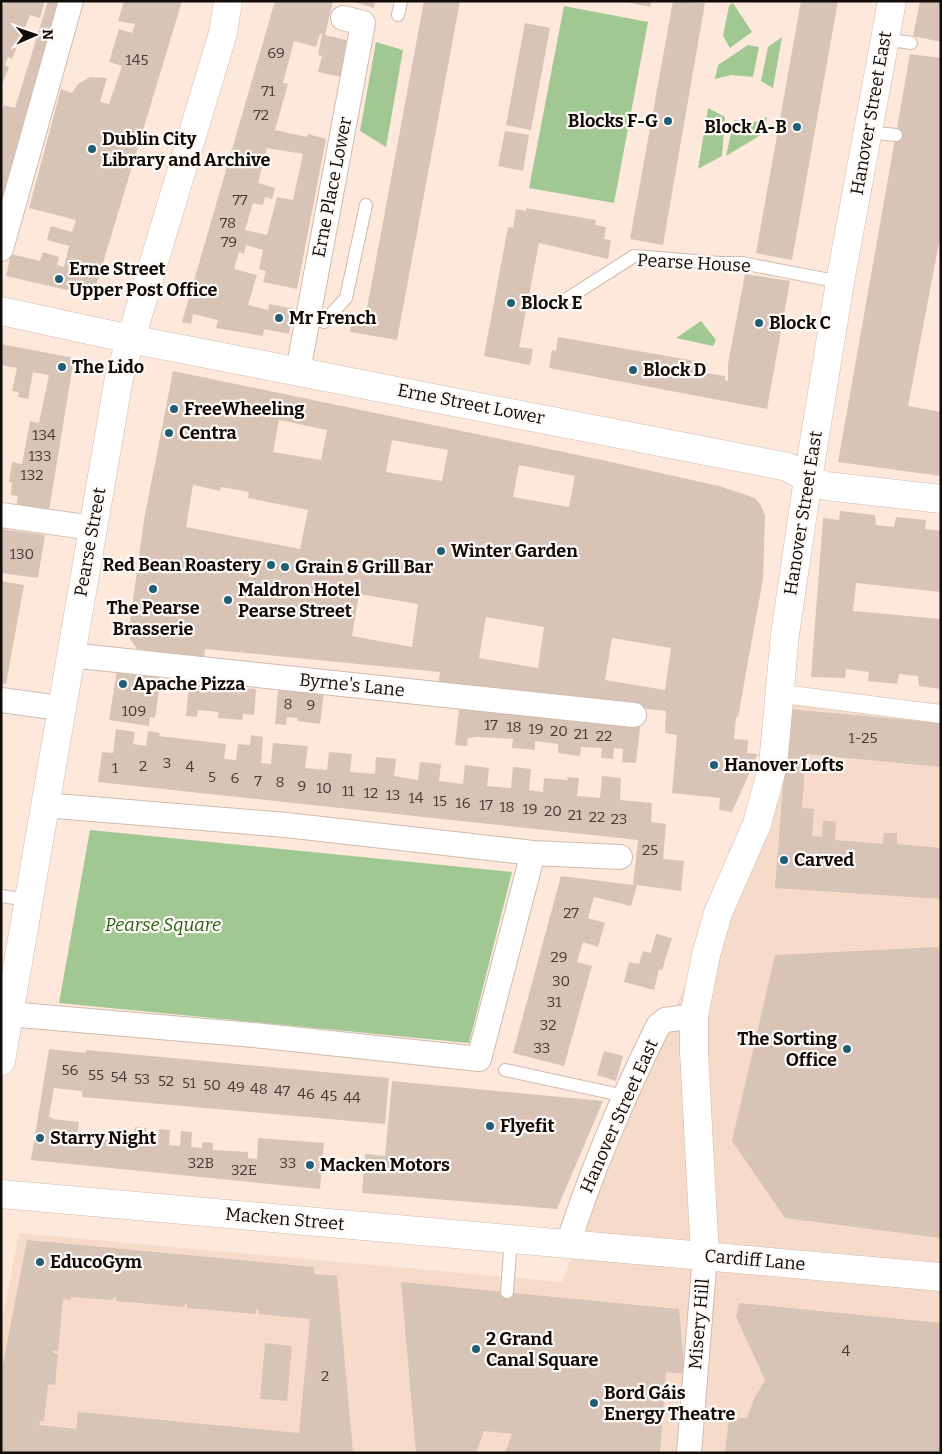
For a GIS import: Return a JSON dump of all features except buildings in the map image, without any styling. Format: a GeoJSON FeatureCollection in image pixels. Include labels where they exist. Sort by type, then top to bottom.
{"type":"FeatureCollection","features":[{"type":"Feature","properties":{"kind":"street"},"geometry":{"type":"LineString","coordinates":[[1,249],[71,1]]}},
{"type":"Feature","properties":{"kind":"street","name":"Pearse Street"},"geometry":{"type":"LineString","coordinates":[[1,1061],[60,708],[119,378],[223,33],[228,1]]}},
{"type":"Feature","properties":{"kind":"street","name":"Pearse Street"},"geometry":{"type":"LineString","coordinates":[[223,33],[240,1]]}},
{"type":"Feature","properties":{"kind":"street","name":"Hanover Street East"},"geometry":{"type":"LineString","coordinates":[[705,1256],[694,1052],[694,1016],[706,956],[718,913],[756,824],[766,794],[777,736],[785,634],[808,479],[840,282],[892,1]]}},
{"type":"Feature","properties":{"kind":"street","name":"Erne Place Lower"},"geometry":{"type":"LineString","coordinates":[[298,371],[363,23],[343,18]]}},
{"type":"Feature","properties":{"kind":"street","name":"Erne Street Lower"},"geometry":{"type":"LineString","coordinates":[[1,311],[130,339],[788,467],[808,479],[826,486],[941,499]]}},
{"type":"Feature","properties":{"kind":"street"},"geometry":{"type":"LineString","coordinates":[[1,515],[93,528]]}},
{"type":"Feature","properties":{"kind":"street","name":"Byrne's Lane"},"geometry":{"type":"LineString","coordinates":[[70,655],[634,715]]}},
{"type":"Feature","properties":{"kind":"street"},"geometry":{"type":"LineString","coordinates":[[780,696],[791,694],[941,714]]}},
{"type":"Feature","properties":{"kind":"street"},"geometry":{"type":"LineString","coordinates":[[1,700],[60,708]]}},
{"type":"Feature","properties":{"kind":"street"},"geometry":{"type":"LineString","coordinates":[[44,804],[286,825],[534,852],[620,857]]}},
{"type":"Feature","properties":{"kind":"street"},"geometry":{"type":"LineString","coordinates":[[8,1014],[264,1036],[479,1059],[534,852]]}},
{"type":"Feature","properties":{"kind":"street","name":"Hanover Street East"},"geometry":{"type":"LineString","coordinates":[[568,1244],[580,1205],[624,1096],[658,1026],[665,1020],[694,1016]]}},
{"type":"Feature","properties":{"kind":"street","name":"Macken Street"},"geometry":{"type":"LineString","coordinates":[[1,1194],[568,1244]]}},
{"type":"Feature","properties":{"kind":"street","name":"Cardiff Lane"},"geometry":{"type":"LineString","coordinates":[[568,1244],[941,1277]]}},
{"type":"Feature","properties":{"kind":"street","name":"Misery Hill"},"geometry":{"type":"LineString","coordinates":[[689,1453],[705,1256]]}},
{"type":"Feature","properties":{"kind":"lane"},"geometry":{"type":"LineString","coordinates":[[398,15],[401,1]]}},
{"type":"Feature","properties":{"kind":"lane"},"geometry":{"type":"LineString","coordinates":[[885,39],[912,43]]}},
{"type":"Feature","properties":{"kind":"lane"},"geometry":{"type":"LineString","coordinates":[[868,132],[896,135]]}},
{"type":"Feature","properties":{"kind":"lane"},"geometry":{"type":"LineString","coordinates":[[307,318],[324,322],[346,298],[366,205]]}},
{"type":"Feature","properties":{"kind":"lane","name":"Pearse House"},"geometry":{"type":"LineString","coordinates":[[559,304],[634,256],[742,263],[840,282]]}},
{"type":"Feature","properties":{"kind":"lane"},"geometry":{"type":"LineString","coordinates":[[1,896],[28,900]]}},
{"type":"Feature","properties":{"kind":"lane"},"geometry":{"type":"LineString","coordinates":[[505,1070],[624,1096]]}},
{"type":"Feature","properties":{"kind":"lane"},"geometry":{"type":"LineString","coordinates":[[507,1292],[511,1239]]}},
{"type":"Feature","properties":{"kind":"shaded area"},"geometry":{"type":"Polygon","coordinates":[[[791,695],[941,703],[941,1453],[1,1453],[1,1326],[19,1233],[562,1282],[778,761],[791,695]]]}},
{"type":"Feature","properties":{"kind":"green space"},"geometry":{"type":"Polygon","coordinates":[[[733,3],[752,32],[730,48],[723,36],[729,6],[733,3]]]}},
{"type":"Feature","properties":{"kind":"green space"},"geometry":{"type":"Polygon","coordinates":[[[564,6],[648,22],[614,203],[529,188],[564,6]]]}},
{"type":"Feature","properties":{"kind":"green space"},"geometry":{"type":"Polygon","coordinates":[[[782,37],[773,88],[761,81],[768,47],[782,37]]]}},
{"type":"Feature","properties":{"kind":"green space"},"geometry":{"type":"Polygon","coordinates":[[[376,42],[403,50],[386,147],[360,131],[376,42]]]}},
{"type":"Feature","properties":{"kind":"green space"},"geometry":{"type":"Polygon","coordinates":[[[748,45],[759,47],[753,77],[731,75],[715,79],[718,65],[748,45]]]}},
{"type":"Feature","properties":{"kind":"green space"},"geometry":{"type":"Polygon","coordinates":[[[708,108],[725,117],[722,156],[698,169],[708,108]]]}},
{"type":"Feature","properties":{"kind":"green space"},"geometry":{"type":"Polygon","coordinates":[[[767,117],[764,133],[726,156],[734,120],[755,122],[767,117]]]}},
{"type":"Feature","properties":{"kind":"green space"},"geometry":{"type":"Polygon","coordinates":[[[701,321],[716,340],[713,346],[676,338],[701,321]]]}},
{"type":"Feature","properties":{"kind":"green space","name":"Pearse Square"},"geometry":{"type":"Polygon","coordinates":[[[90,830],[512,872],[469,1043],[59,1003],[90,830]]]}},
{"type":"Feature","properties":{"kind":"place","name":"Blocks F-G"},"geometry":{"type":"Point","coordinates":[668,121]}},
{"type":"Feature","properties":{"kind":"place","name":"Block A-B"},"geometry":{"type":"Point","coordinates":[797,127]}},
{"type":"Feature","properties":{"kind":"place","name":"Dublin City Library and Archive"},"geometry":{"type":"Point","coordinates":[92,149]}},
{"type":"Feature","properties":{"kind":"place","name":"Erne Street Upper Post Office"},"geometry":{"type":"Point","coordinates":[59,279]}},
{"type":"Feature","properties":{"kind":"place","name":"Block E"},"geometry":{"type":"Point","coordinates":[511,303]}},
{"type":"Feature","properties":{"kind":"place","name":"Mr French"},"geometry":{"type":"Point","coordinates":[279,318]}},
{"type":"Feature","properties":{"kind":"place","name":"Block C"},"geometry":{"type":"Point","coordinates":[759,323]}},
{"type":"Feature","properties":{"kind":"place","name":"The Lido"},"geometry":{"type":"Point","coordinates":[62,367]}},
{"type":"Feature","properties":{"kind":"place","name":"Block D"},"geometry":{"type":"Point","coordinates":[633,370]}},
{"type":"Feature","properties":{"kind":"place","name":"FreeWheeling"},"geometry":{"type":"Point","coordinates":[174,409]}},
{"type":"Feature","properties":{"kind":"place","name":"Centra"},"geometry":{"type":"Point","coordinates":[169,433]}},
{"type":"Feature","properties":{"kind":"place","name":"Winter Garden"},"geometry":{"type":"Point","coordinates":[441,551]}},
{"type":"Feature","properties":{"kind":"place","name":"Red Bean Roastery"},"geometry":{"type":"Point","coordinates":[271,565]}},
{"type":"Feature","properties":{"kind":"place","name":"Grain & Grill Bar"},"geometry":{"type":"Point","coordinates":[285,567]}},
{"type":"Feature","properties":{"kind":"place","name":"The Pearse Brasserie"},"geometry":{"type":"Point","coordinates":[153,589]}},
{"type":"Feature","properties":{"kind":"place","name":"Maldron Hotel Pearse Street"},"geometry":{"type":"Point","coordinates":[228,600]}},
{"type":"Feature","properties":{"kind":"place","name":"Apache Pizza"},"geometry":{"type":"Point","coordinates":[123,684]}},
{"type":"Feature","properties":{"kind":"place","name":"Hanover Lofts"},"geometry":{"type":"Point","coordinates":[714,765]}},
{"type":"Feature","properties":{"kind":"place","name":"Carved"},"geometry":{"type":"Point","coordinates":[784,860]}},
{"type":"Feature","properties":{"kind":"place","name":"The Sorting Office"},"geometry":{"type":"Point","coordinates":[847,1049]}},
{"type":"Feature","properties":{"kind":"place","name":"Flyefit"},"geometry":{"type":"Point","coordinates":[490,1126]}},
{"type":"Feature","properties":{"kind":"place","name":"Starry Night"},"geometry":{"type":"Point","coordinates":[40,1138]}},
{"type":"Feature","properties":{"kind":"place","name":"Macken Motors"},"geometry":{"type":"Point","coordinates":[310,1165]}},
{"type":"Feature","properties":{"kind":"place","name":"EducoGym"},"geometry":{"type":"Point","coordinates":[40,1262]}},
{"type":"Feature","properties":{"kind":"place","name":"2 Grand Canal Square"},"geometry":{"type":"Point","coordinates":[476,1349]}},
{"type":"Feature","properties":{"kind":"place","name":"Bord Gáis Energy Theatre"},"geometry":{"type":"Point","coordinates":[594,1403]}}]}
